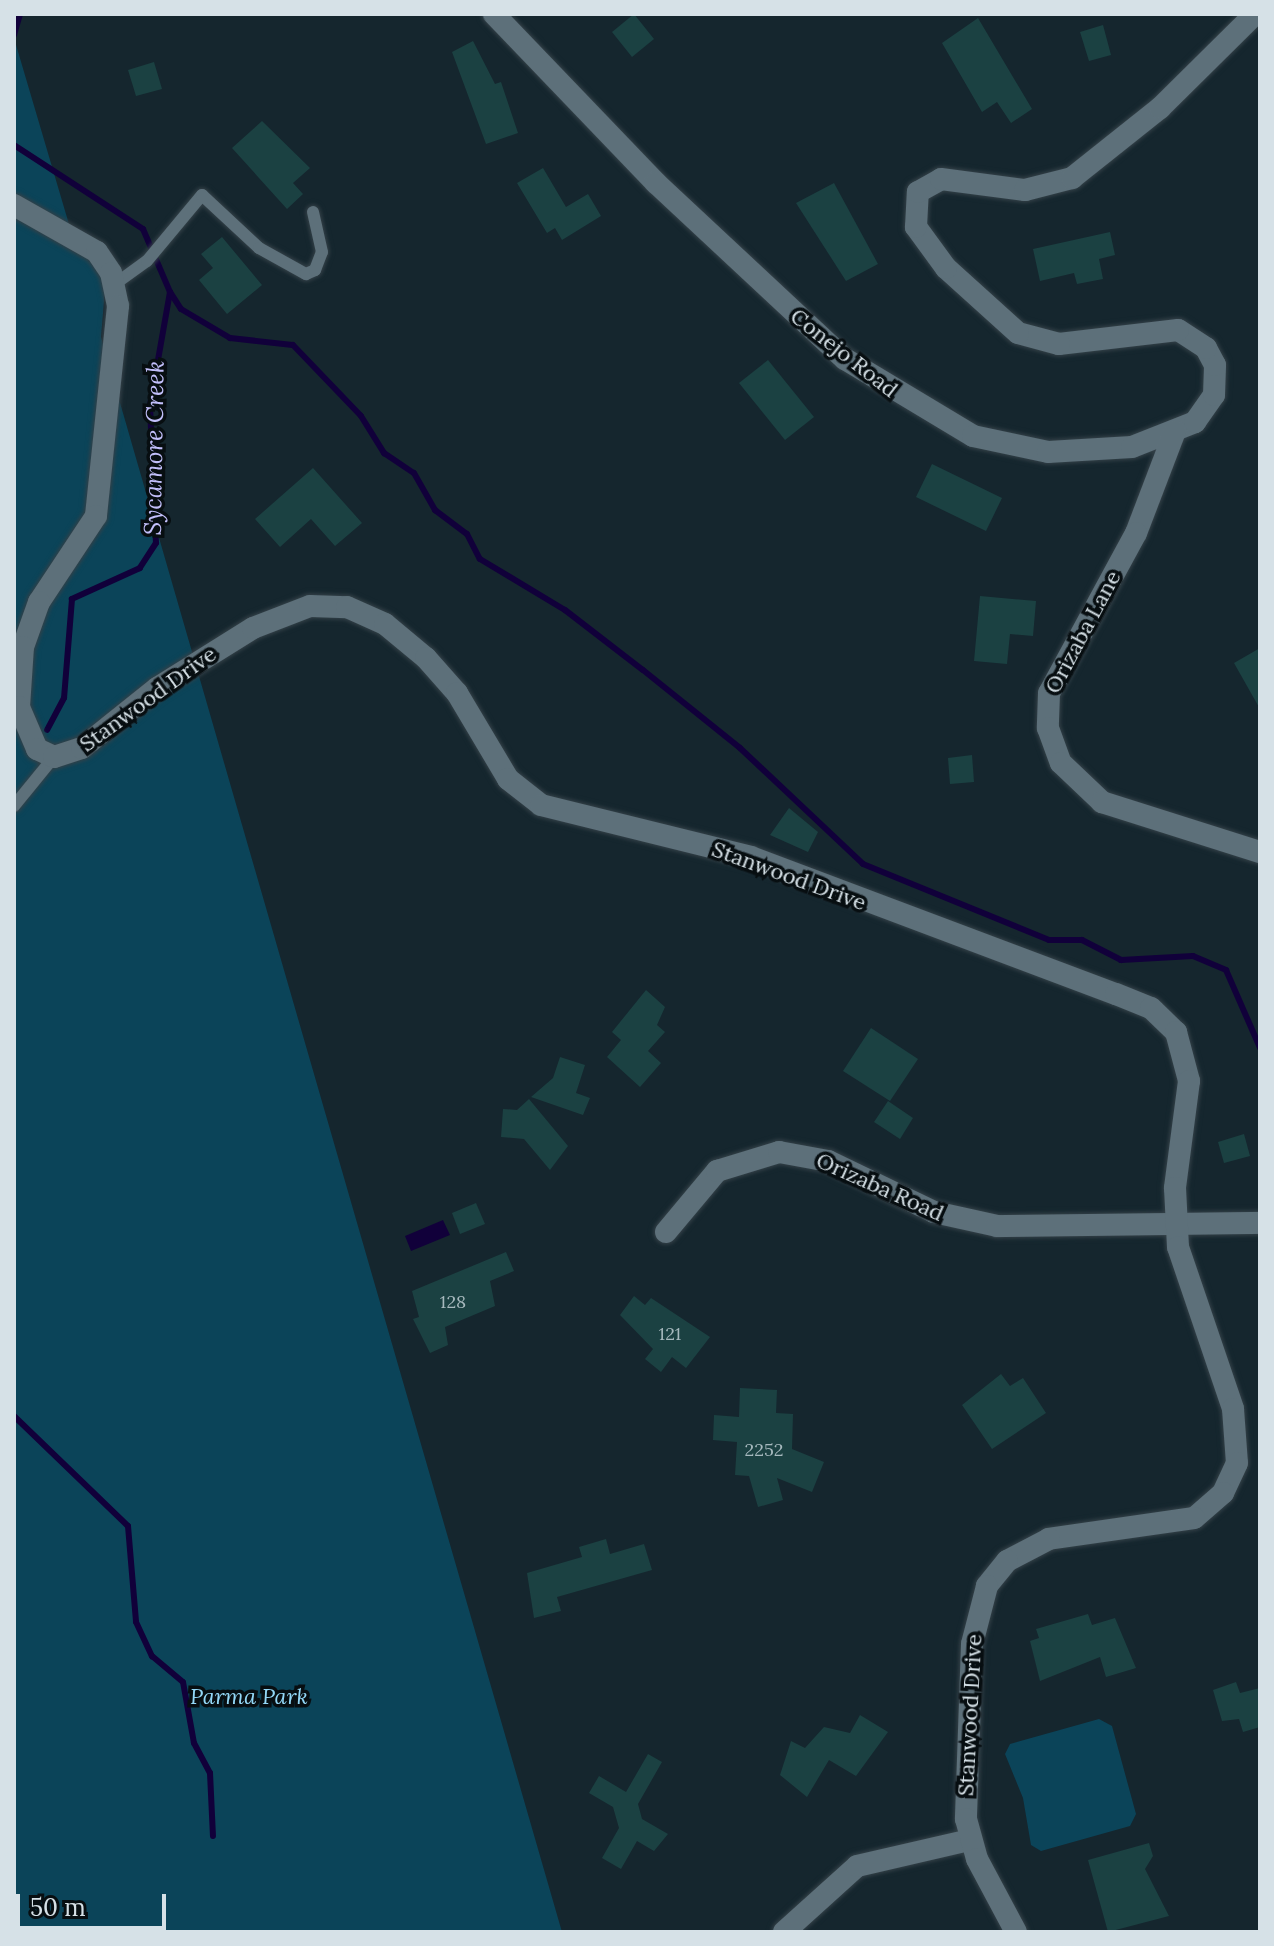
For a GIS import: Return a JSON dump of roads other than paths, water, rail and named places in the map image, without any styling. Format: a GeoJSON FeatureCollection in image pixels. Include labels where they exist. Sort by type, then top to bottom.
{"type":"FeatureCollection","features":[{"type":"Feature","properties":{"kind":"street","name":"Conejo Road"},"geometry":{"type":"LineString","coordinates":[[494,14],[746,271],[883,387],[1010,448],[1108,450],[1175,431],[1195,422],[1214,395],[1215,365],[1194,337],[1156,328],[1059,344],[1018,333],[946,268],[916,227],[912,204],[941,179],[1025,190],[1072,178],[1160,108],[1258,15]]}},
{"type":"Feature","properties":{"kind":"street"},"geometry":{"type":"LineString","coordinates":[[14,205],[87,243],[115,284]]}},
{"type":"Feature","properties":{"kind":"street","name":"Stanwood Drive"},"geometry":{"type":"LineString","coordinates":[[115,284],[117,328],[96,516],[39,602],[19,670],[26,735],[54,757],[82,748],[157,688],[253,628],[310,606],[361,611],[442,675],[508,779],[541,805],[751,857],[1160,1014],[1181,1041],[1189,1081],[1175,1221],[1184,1274],[1236,1421],[1233,1474],[1216,1502],[1185,1523],[1049,1539],[993,1576],[978,1610],[969,1677],[970,1840],[1016,1932]]}},
{"type":"Feature","properties":{"kind":"street","name":"Orizaba Lane"},"geometry":{"type":"LineString","coordinates":[[1175,431],[1136,533],[1049,693],[1048,728],[1061,763],[1102,802],[1260,852]]}},
{"type":"Feature","properties":{"kind":"street","name":"Orizaba Road"},"geometry":{"type":"LineString","coordinates":[[666,1232],[717,1171],[779,1152],[828,1161],[954,1219],[1044,1228],[1175,1221]]}},
{"type":"Feature","properties":{"kind":"street"},"geometry":{"type":"LineString","coordinates":[[1175,1221],[1260,1223]]}},
{"type":"Feature","properties":{"kind":"street"},"geometry":{"type":"LineString","coordinates":[[784,1932],[857,1866],[970,1840]]}},
{"type":"Feature","properties":{"kind":"lane"},"geometry":{"type":"LineString","coordinates":[[115,284],[136,272],[202,195],[259,248],[306,274],[322,252],[313,212]]}},
{"type":"Feature","properties":{"kind":"lane"},"geometry":{"type":"LineString","coordinates":[[14,806],[54,757]]}},
{"type":"Feature","properties":{"kind":"waterway","name":"Sycamore Creek"},"geometry":{"type":"LineString","coordinates":[[14,35],[20,14]]}},
{"type":"Feature","properties":{"kind":"waterway","name":"Sycamore Creek"},"geometry":{"type":"LineString","coordinates":[[14,145],[143,229],[170,292],[150,406],[156,543],[140,568],[72,599],[64,698],[47,730]]}},
{"type":"Feature","properties":{"kind":"waterway"},"geometry":{"type":"LineString","coordinates":[[170,292],[181,309],[230,338],[293,345],[361,416],[384,453],[414,473],[435,510],[467,534],[480,559],[565,610],[643,670],[740,748],[863,864],[1049,940],[1082,940],[1121,960],[1193,956],[1226,970],[1260,1048]]}},
{"type":"Feature","properties":{"kind":"waterway"},"geometry":{"type":"LineString","coordinates":[[14,1416],[128,1526],[136,1622],[152,1656],[183,1682],[194,1743],[210,1773],[213,1836]]}},
{"type":"Feature","properties":{"kind":"park label","name":"Parma Park"},"geometry":{"type":"Point","coordinates":[249,1697]}}]}
